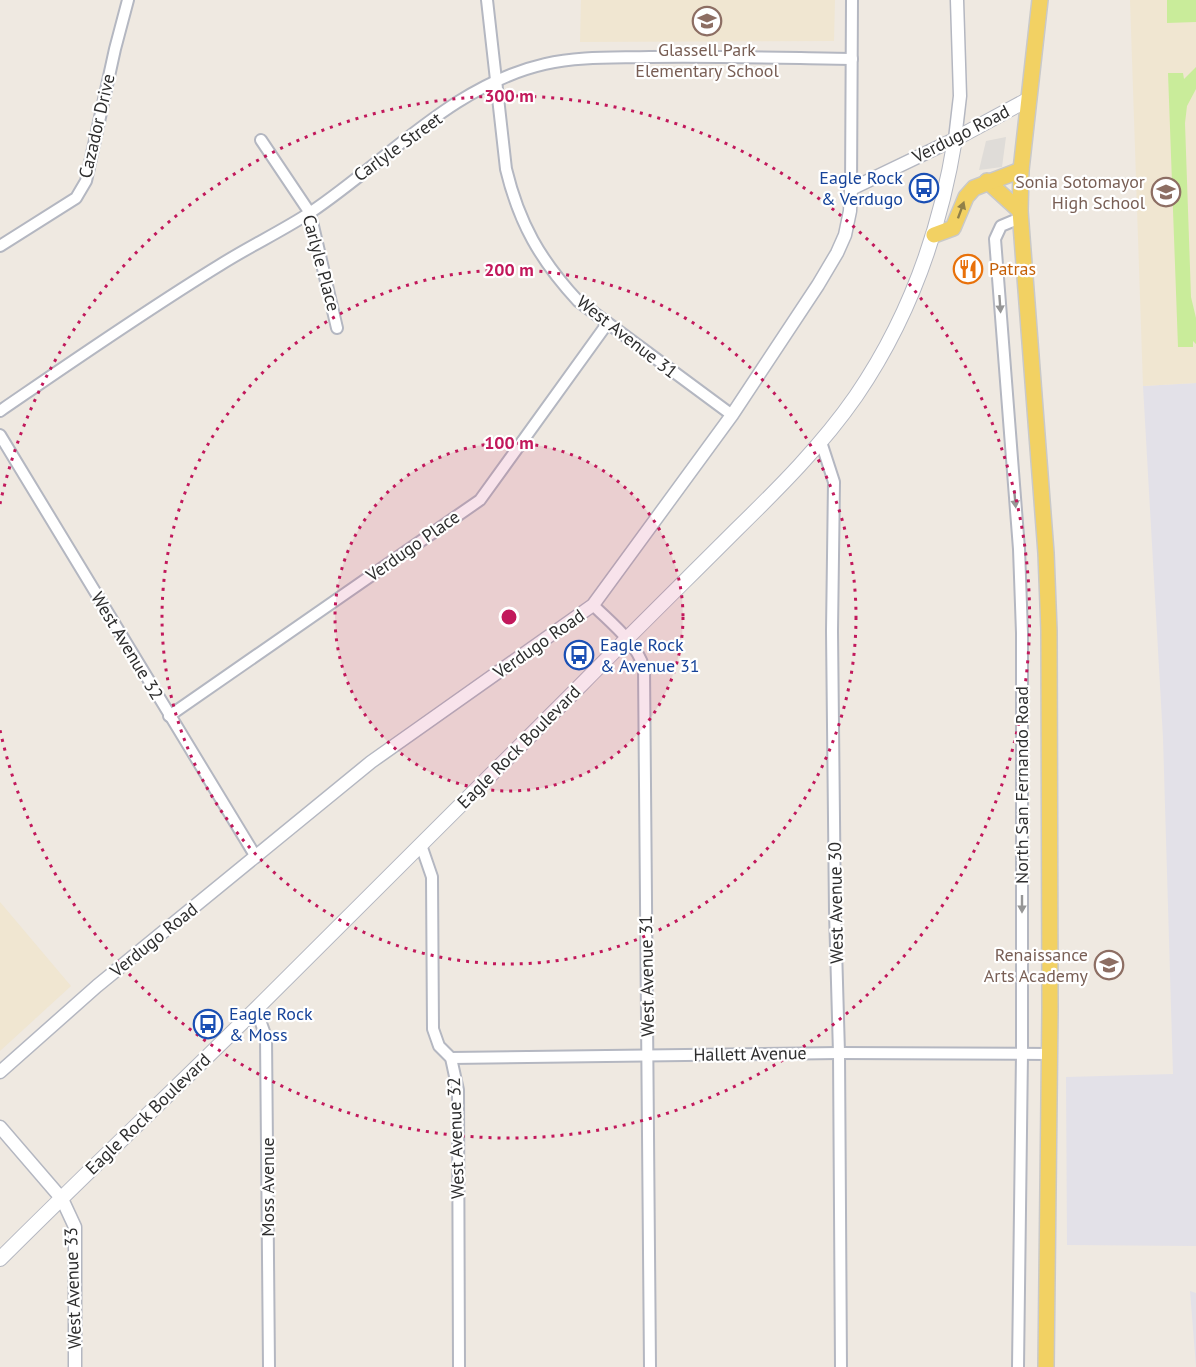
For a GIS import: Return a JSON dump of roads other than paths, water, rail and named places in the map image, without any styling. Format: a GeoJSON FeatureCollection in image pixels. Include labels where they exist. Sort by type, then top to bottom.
{"type":"FeatureCollection","features":[{"type":"Feature","properties":{"kind":"main road","name":"North San Fernando Road"},"geometry":{"type":"LineString","coordinates":[[1040,0],[1022,170],[1020,215],[1046,553],[1048,620],[1049,1053],[1046,1367]]}},
{"type":"Feature","properties":{"kind":"main road","name":"Verdugo Road"},"geometry":{"type":"LineString","coordinates":[[955,139],[1029,99]]}},
{"type":"Feature","properties":{"kind":"main road","name":"Eagle Rock Boulevard"},"geometry":{"type":"LineString","coordinates":[[0,1259],[256,1009],[628,639],[821,442],[856,396],[887,345],[907,306],[934,235],[949,179],[955,139]]}},
{"type":"Feature","properties":{"kind":"main road"},"geometry":{"type":"LineString","coordinates":[[934,235],[953,228],[969,192],[987,181],[1022,170]]}},
{"type":"Feature","properties":{"kind":"main road"},"geometry":{"type":"LineString","coordinates":[[987,181],[1020,215]]}},
{"type":"Feature","properties":{"kind":"street","name":"Cazador Drive"},"geometry":{"type":"LineString","coordinates":[[0,246],[76,198],[82,189],[86,181],[128,0]]}},
{"type":"Feature","properties":{"kind":"street","name":"West Avenue 31"},"geometry":{"type":"LineString","coordinates":[[487,0],[506,169],[512,195],[535,247],[559,281],[578,301],[732,415]]}},
{"type":"Feature","properties":{"kind":"street"},"geometry":{"type":"LineString","coordinates":[[851,189],[852,0]]}},
{"type":"Feature","properties":{"kind":"street"},"geometry":{"type":"LineString","coordinates":[[955,139],[960,96],[957,0]]}},
{"type":"Feature","properties":{"kind":"street","name":"Carlyle Street"},"geometry":{"type":"LineString","coordinates":[[0,411],[220,265],[310,213],[394,148],[469,95],[497,81],[544,64],[584,58],[694,56],[852,59]]}},
{"type":"Feature","properties":{"kind":"street","name":"Verdugo Road"},"geometry":{"type":"LineString","coordinates":[[0,1072],[97,986],[371,762],[593,605],[732,415],[777,349],[837,253],[845,235],[850,211],[851,189],[955,139]]}},
{"type":"Feature","properties":{"kind":"street","name":"Carlyle Place"},"geometry":{"type":"LineString","coordinates":[[261,140],[310,213],[337,328]]}},
{"type":"Feature","properties":{"kind":"street","name":"North San Fernando Road"},"geometry":{"type":"LineString","coordinates":[[1018,1367],[1022,1053],[1023,633],[1019,549],[995,239],[1001,226],[1020,215]]}},
{"type":"Feature","properties":{"kind":"street","name":"Verdugo Place"},"geometry":{"type":"LineString","coordinates":[[169,716],[480,500],[608,324]]}},
{"type":"Feature","properties":{"kind":"street","name":"West Avenue 32"},"geometry":{"type":"LineString","coordinates":[[0,435],[256,856]]}},
{"type":"Feature","properties":{"kind":"street","name":"West Avenue 30"},"geometry":{"type":"LineString","coordinates":[[821,442],[834,482],[832,666],[839,1053],[841,1367]]}},
{"type":"Feature","properties":{"kind":"street","name":"West Avenue 31"},"geometry":{"type":"LineString","coordinates":[[593,605],[628,639],[644,668],[650,1367]]}},
{"type":"Feature","properties":{"kind":"street","name":"West Avenue 32"},"geometry":{"type":"LineString","coordinates":[[421,844],[432,877],[433,1029],[439,1046],[451,1058],[458,1090],[459,1367]]}},
{"type":"Feature","properties":{"kind":"street","name":"Moss Avenue"},"geometry":{"type":"LineString","coordinates":[[256,1009],[266,1037],[269,1367]]}},
{"type":"Feature","properties":{"kind":"street","name":"Hallett Avenue"},"geometry":{"type":"LineString","coordinates":[[451,1058],[1049,1053]]}},
{"type":"Feature","properties":{"kind":"street","name":"West Avenue 33"},"geometry":{"type":"LineString","coordinates":[[0,1127],[62,1199],[75,1227],[75,1367]]}},
{"type":"Feature","properties":{"kind":"place","name":"Glassell Park Elementary School"},"geometry":{"type":"Point","coordinates":[707,21]}},
{"type":"Feature","properties":{"kind":"place","name":"Eagle Rock & Verdugo"},"geometry":{"type":"Point","coordinates":[924,188]}},
{"type":"Feature","properties":{"kind":"place","name":"Sonia Sotomayor High School"},"geometry":{"type":"Point","coordinates":[1166,192]}},
{"type":"Feature","properties":{"kind":"place","name":"Patras"},"geometry":{"type":"Point","coordinates":[968,269]}},
{"type":"Feature","properties":{"kind":"place","name":"Eagle Rock & Avenue 31"},"geometry":{"type":"Point","coordinates":[579,655]}},
{"type":"Feature","properties":{"kind":"place","name":"Renaissance Arts Academy"},"geometry":{"type":"Point","coordinates":[1109,965]}},
{"type":"Feature","properties":{"kind":"place","name":"Eagle Rock & Moss"},"geometry":{"type":"Point","coordinates":[208,1024]}}]}
